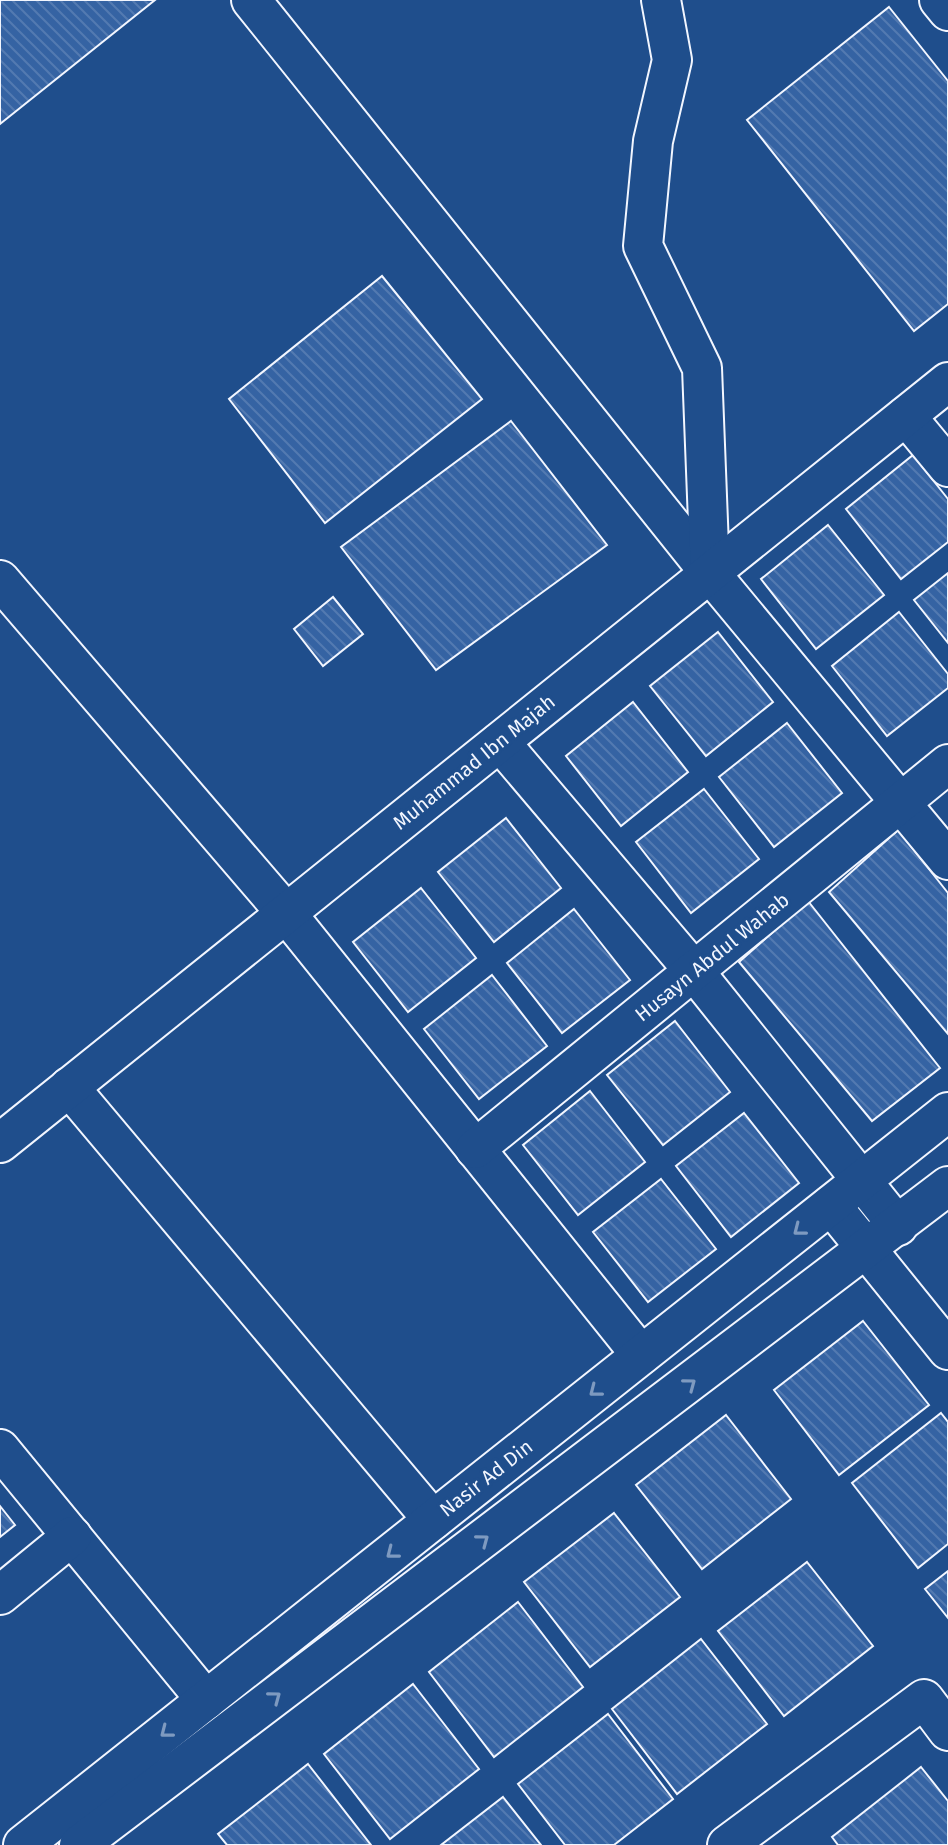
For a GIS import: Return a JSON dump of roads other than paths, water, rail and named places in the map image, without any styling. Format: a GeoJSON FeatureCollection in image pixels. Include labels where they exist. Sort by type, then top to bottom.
{"type":"FeatureCollection","features":[{"type":"Feature","properties":{"kind":"street"},"geometry":{"type":"LineString","coordinates":[[251,0],[710,573],[948,860]]}},
{"type":"Feature","properties":{"kind":"street"},"geometry":{"type":"LineString","coordinates":[[661,0],[672,60],[653,141],[643,246],[702,368],[710,573]]}},
{"type":"Feature","properties":{"kind":"street"},"geometry":{"type":"LineString","coordinates":[[939,0],[948,11]]}},
{"type":"Feature","properties":{"kind":"street","name":"Muhammad Ibn Majah"},"geometry":{"type":"LineString","coordinates":[[0,1143],[948,382]]}},
{"type":"Feature","properties":{"kind":"street"},"geometry":{"type":"LineString","coordinates":[[906,416],[948,467]]}},
{"type":"Feature","properties":{"kind":"street"},"geometry":{"type":"LineString","coordinates":[[0,580],[286,913],[641,1355]]}},
{"type":"Feature","properties":{"kind":"street"},"geometry":{"type":"LineString","coordinates":[[500,742],[694,971],[898,1226]]}},
{"type":"Feature","properties":{"kind":"street","name":"Husayn Abdul Wahab"},"geometry":{"type":"LineString","coordinates":[[475,1149],[948,764]]}},
{"type":"Feature","properties":{"kind":"street"},"geometry":{"type":"LineString","coordinates":[[69,1087],[433,1520]]}},
{"type":"Feature","properties":{"kind":"street","name":"Nasir Ad Din"},"geometry":{"type":"LineString","coordinates":[[23,1845],[948,1112]]}},
{"type":"Feature","properties":{"kind":"street"},"geometry":{"type":"LineString","coordinates":[[79,1845],[869,1249],[948,1186]]}},
{"type":"Feature","properties":{"kind":"street"},"geometry":{"type":"LineString","coordinates":[[831,1205],[948,1350]]}},
{"type":"Feature","properties":{"kind":"street"},"geometry":{"type":"LineString","coordinates":[[0,1449],[206,1700]]}},
{"type":"Feature","properties":{"kind":"street"},"geometry":{"type":"LineString","coordinates":[[0,1595],[72,1536]]}},
{"type":"Feature","properties":{"kind":"street"},"geometry":{"type":"LineString","coordinates":[[727,1845],[924,1699],[948,1731]]}}]}
